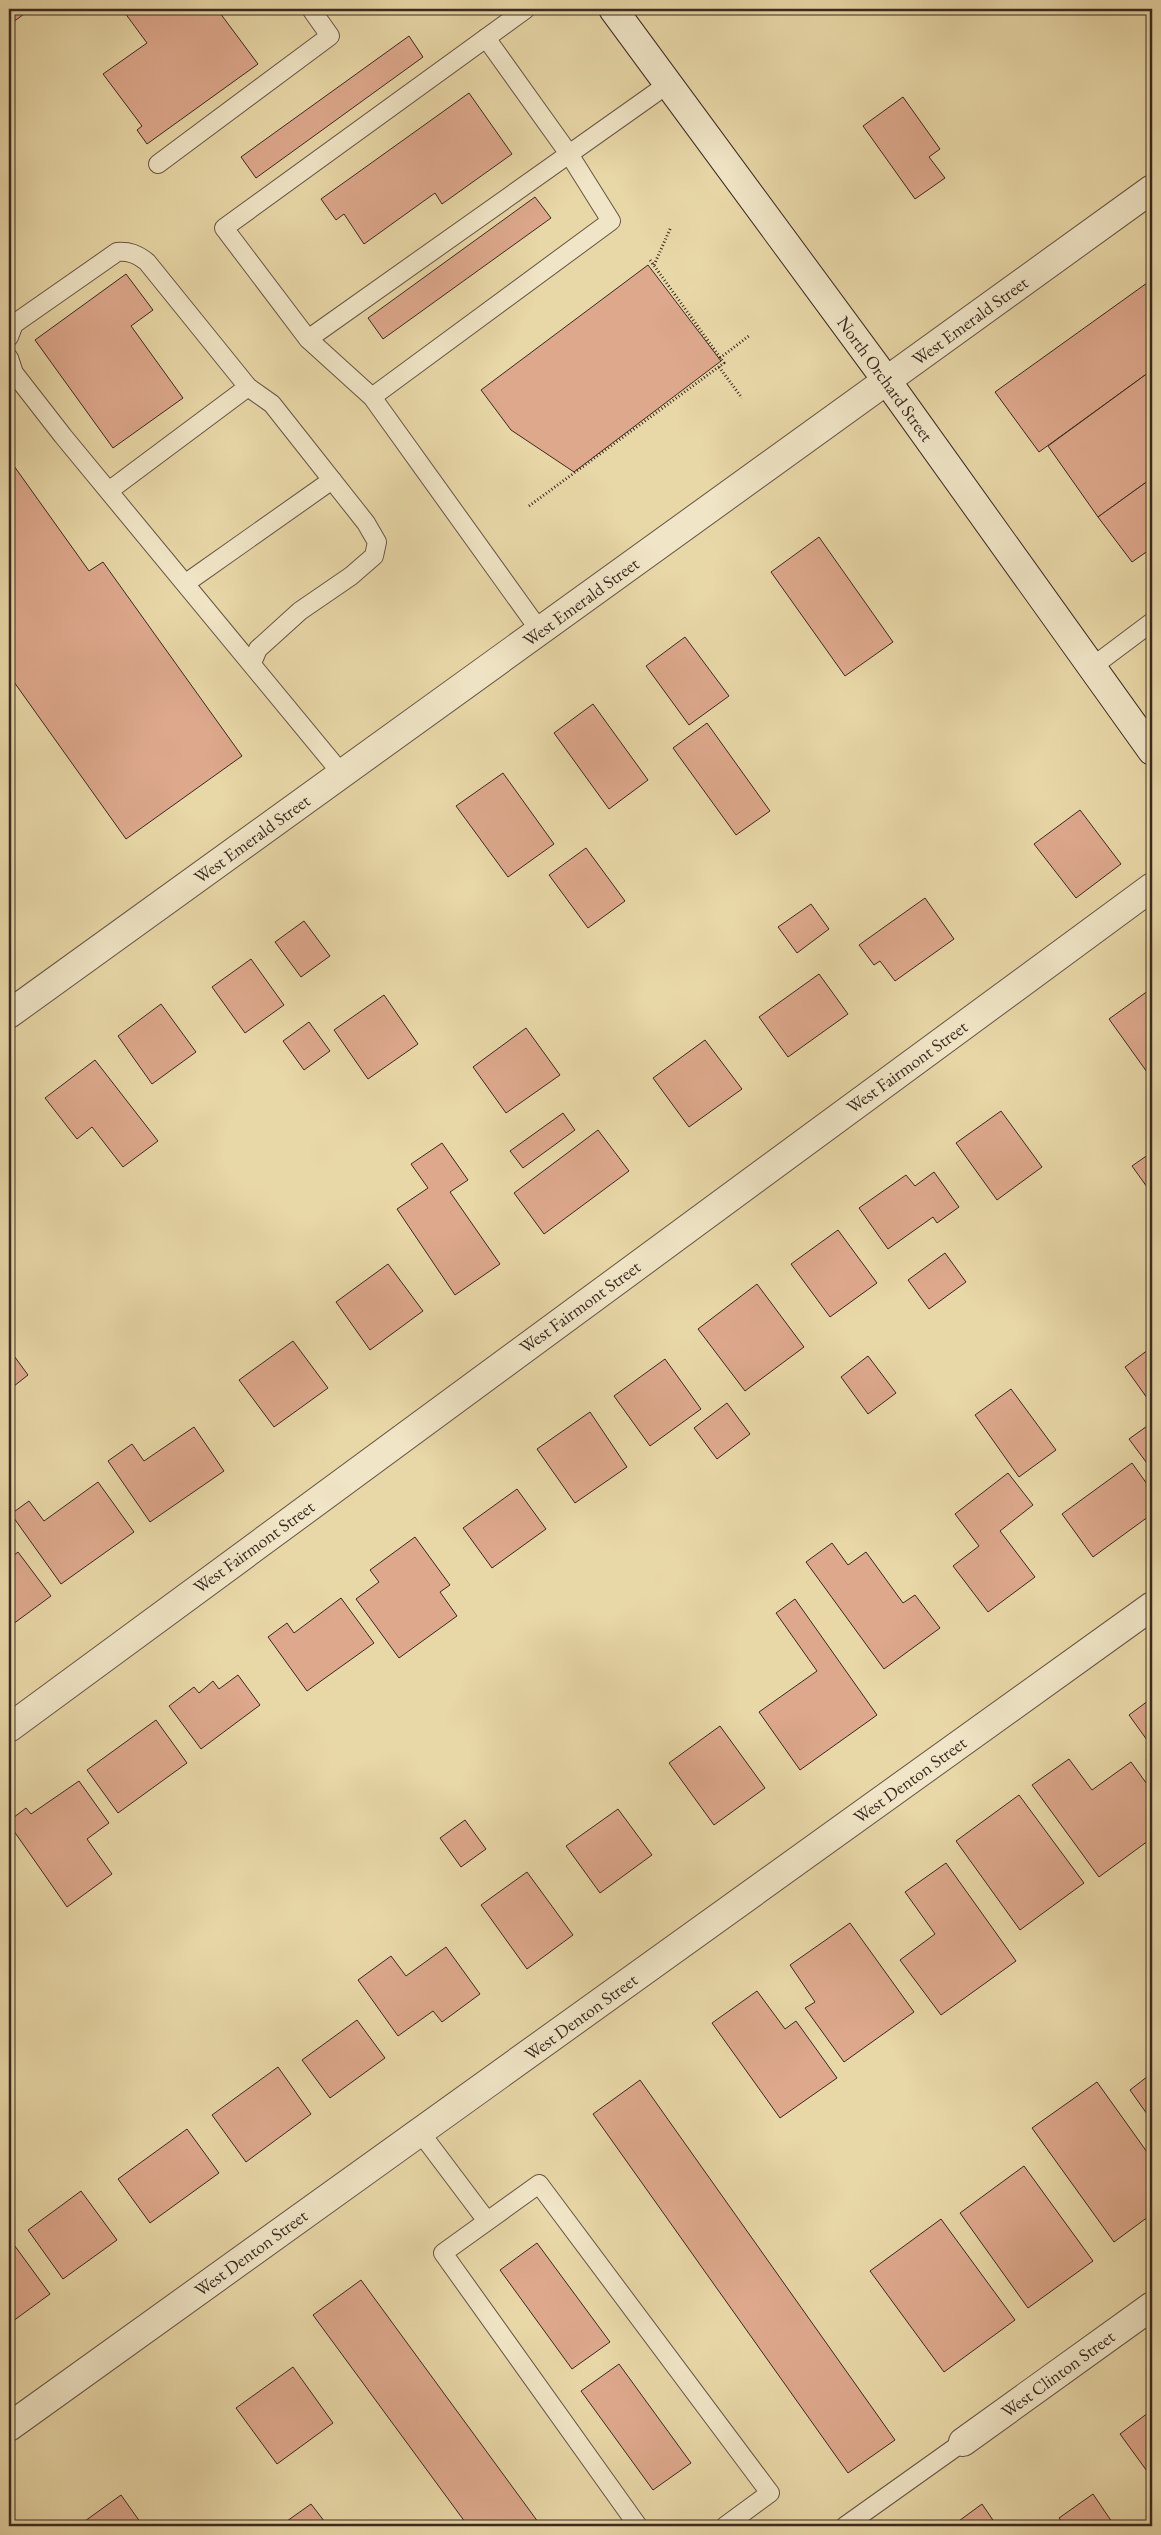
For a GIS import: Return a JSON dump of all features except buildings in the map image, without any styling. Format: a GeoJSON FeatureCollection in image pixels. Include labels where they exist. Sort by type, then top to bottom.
{"type":"FeatureCollection","features":[{"type":"Feature","properties":{"kind":"street","name":"North Orchard Street"},"geometry":{"type":"LineString","coordinates":[[613,9],[887,380],[1152,751]]}},
{"type":"Feature","properties":{"kind":"street","name":"West Emerald Street"},"geometry":{"type":"LineString","coordinates":[[9,1014],[1152,189]]}},
{"type":"Feature","properties":{"kind":"street","name":"West Fairmont Street"},"geometry":{"type":"LineString","coordinates":[[9,1728],[1152,887]]}},
{"type":"Feature","properties":{"kind":"street","name":"West Denton Street"},"geometry":{"type":"LineString","coordinates":[[9,2427],[1152,1606]]}},
{"type":"Feature","properties":{"kind":"street","name":"West Clinton Street"},"geometry":{"type":"LineString","coordinates":[[963,2442],[1152,2306]]}},
{"type":"Feature","properties":{"kind":"lane"},"geometry":{"type":"LineString","coordinates":[[158,164],[330,36],[311,9]]}},
{"type":"Feature","properties":{"kind":"lane"},"geometry":{"type":"LineString","coordinates":[[526,9],[224,228],[308,339],[372,397],[540,631]]}},
{"type":"Feature","properties":{"kind":"lane"},"geometry":{"type":"LineString","coordinates":[[372,397],[612,221],[570,154],[486,38]]}},
{"type":"Feature","properties":{"kind":"lane"},"geometry":{"type":"LineString","coordinates":[[308,339],[668,84]]}},
{"type":"Feature","properties":{"kind":"lane"},"geometry":{"type":"LineString","coordinates":[[9,337],[14,324],[117,252],[126,251],[137,255],[147,262],[248,387],[272,404],[366,523],[377,542],[374,556],[351,576],[300,611],[258,649],[252,663]]}},
{"type":"Feature","properties":{"kind":"lane"},"geometry":{"type":"LineString","coordinates":[[9,358],[14,373],[63,436],[110,490],[342,774]]}},
{"type":"Feature","properties":{"kind":"lane"},"geometry":{"type":"LineString","coordinates":[[110,490],[248,387]]}},
{"type":"Feature","properties":{"kind":"lane"},"geometry":{"type":"LineString","coordinates":[[186,583],[332,480]]}},
{"type":"Feature","properties":{"kind":"lane"},"geometry":{"type":"LineString","coordinates":[[1092,667],[1152,622]]}},
{"type":"Feature","properties":{"kind":"lane"},"geometry":{"type":"LineString","coordinates":[[420,2132],[487,2221]]}},
{"type":"Feature","properties":{"kind":"lane"},"geometry":{"type":"LineString","coordinates":[[638,2526],[443,2253],[538,2184],[770,2493],[725,2526]]}},
{"type":"Feature","properties":{"kind":"lane"},"geometry":{"type":"LineString","coordinates":[[845,2526],[963,2442]]}},
{"type":"Feature","properties":{"kind":"path"},"geometry":{"type":"LineString","coordinates":[[654,265],[670,227]]}},
{"type":"Feature","properties":{"kind":"path"},"geometry":{"type":"LineString","coordinates":[[529,506],[724,363],[650,260]]}},
{"type":"Feature","properties":{"kind":"path"},"geometry":{"type":"LineString","coordinates":[[720,358],[750,335]]}},
{"type":"Feature","properties":{"kind":"path"},"geometry":{"type":"LineString","coordinates":[[719,367],[742,398]]}}]}
